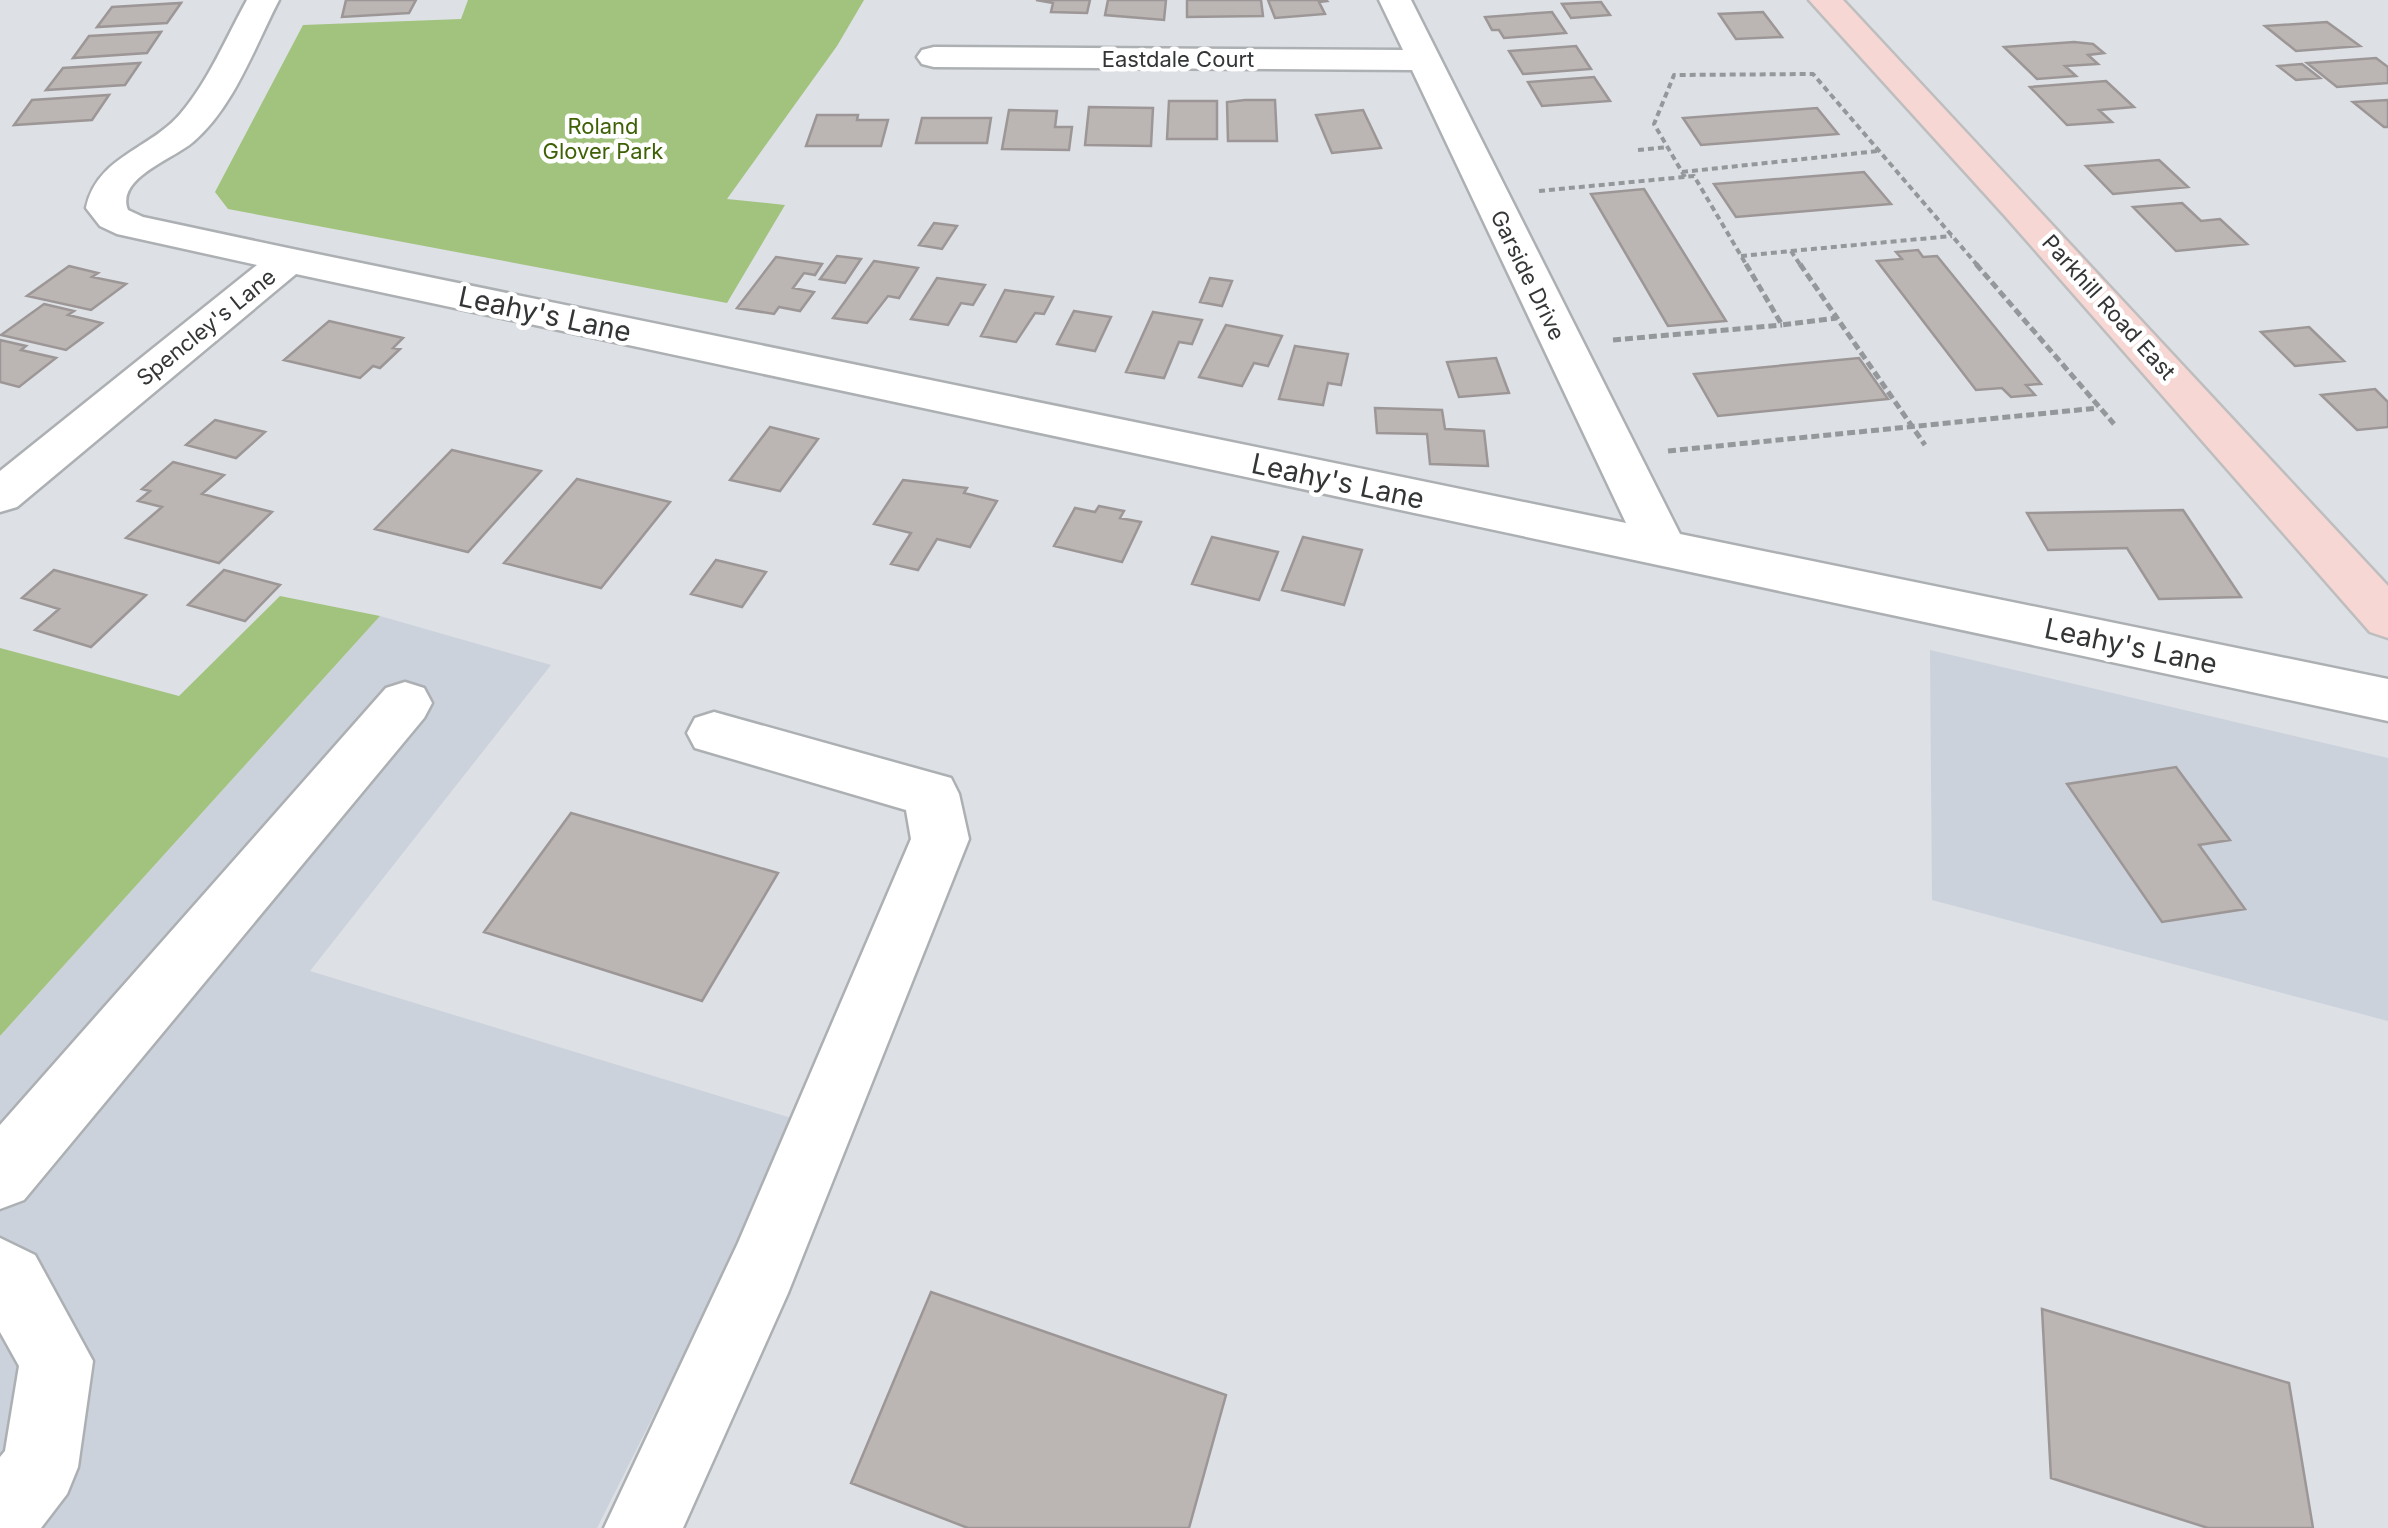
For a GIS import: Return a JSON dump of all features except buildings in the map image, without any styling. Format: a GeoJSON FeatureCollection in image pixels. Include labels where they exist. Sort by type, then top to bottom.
{"type":"FeatureCollection","features":[{"type":"Feature","properties":{"kind":"main road","name":"Parkhill Road East"},"geometry":{"type":"LineString","coordinates":[[1825,0],[2020,208],[2388,619]]}},
{"type":"Feature","properties":{"kind":"street","name":"Spencley's Lane"},"geometry":{"type":"LineString","coordinates":[[263,0],[198,115],[174,140],[116,178],[106,194],[106,208],[114,218],[131,226],[288,260]]}},
{"type":"Feature","properties":{"kind":"street","name":"Garside Drive"},"geometry":{"type":"LineString","coordinates":[[1394,0],[1663,549]]}},
{"type":"Feature","properties":{"kind":"street","name":"Eastdale Court"},"geometry":{"type":"LineString","coordinates":[[934,57],[1422,60]]}},
{"type":"Feature","properties":{"kind":"street","name":"Spencley's Lane"},"geometry":{"type":"LineString","coordinates":[[0,496],[288,260]]}},
{"type":"Feature","properties":{"kind":"street","name":"Leahy's Lane"},"geometry":{"type":"LineString","coordinates":[[288,260],[2388,700]]}},
{"type":"Feature","properties":{"kind":"street"},"geometry":{"type":"LineString","coordinates":[[0,1176],[405,703]]}},
{"type":"Feature","properties":{"kind":"street"},"geometry":{"type":"LineString","coordinates":[[643,1528],[764,1268],[940,839],[931,794],[714,733]]}},
{"type":"Feature","properties":{"kind":"street"},"geometry":{"type":"LineString","coordinates":[[0,1273],[10,1280],[56,1361],[40,1468],[0,1518]]}},
{"type":"Feature","properties":{"kind":"path"},"geometry":{"type":"LineString","coordinates":[[1782,326],[1694,176],[1684,174],[1654,124],[1674,75],[1814,74],[2114,424]]}},
{"type":"Feature","properties":{"kind":"path"},"geometry":{"type":"LineString","coordinates":[[1638,150],[1668,147]]}},
{"type":"Feature","properties":{"kind":"path"},"geometry":{"type":"LineString","coordinates":[[1489,196],[1879,151]]}},
{"type":"Feature","properties":{"kind":"path"},"geometry":{"type":"LineString","coordinates":[[1742,256],[1952,236]]}},
{"type":"Feature","properties":{"kind":"path"},"geometry":{"type":"LineString","coordinates":[[1790,250],[1925,445]]}},
{"type":"Feature","properties":{"kind":"path"},"geometry":{"type":"LineString","coordinates":[[1562,344],[1837,318]]}},
{"type":"Feature","properties":{"kind":"path"},"geometry":{"type":"LineString","coordinates":[[1617,456],[2100,408]]}},
{"type":"Feature","properties":{"kind":"shaded area"},"geometry":{"type":"Polygon","coordinates":[[[380,616],[551,665],[310,971],[801,1121],[597,1528],[0,1528],[0,1036],[380,616]]]}},
{"type":"Feature","properties":{"kind":"shaded area"},"geometry":{"type":"Polygon","coordinates":[[[1930,650],[2388,758],[2388,1021],[1932,900],[1930,650]]]}},
{"type":"Feature","properties":{"kind":"green space","name":"Roland Glover Park"},"geometry":{"type":"Polygon","coordinates":[[[468,0],[864,0],[837,46],[727,199],[785,205],[727,303],[228,209],[215,192],[303,25],[461,19],[468,0]]]}},
{"type":"Feature","properties":{"kind":"green space"},"geometry":{"type":"Polygon","coordinates":[[[280,596],[380,616],[0,1036],[0,648],[179,696],[280,596]]]}}]}
